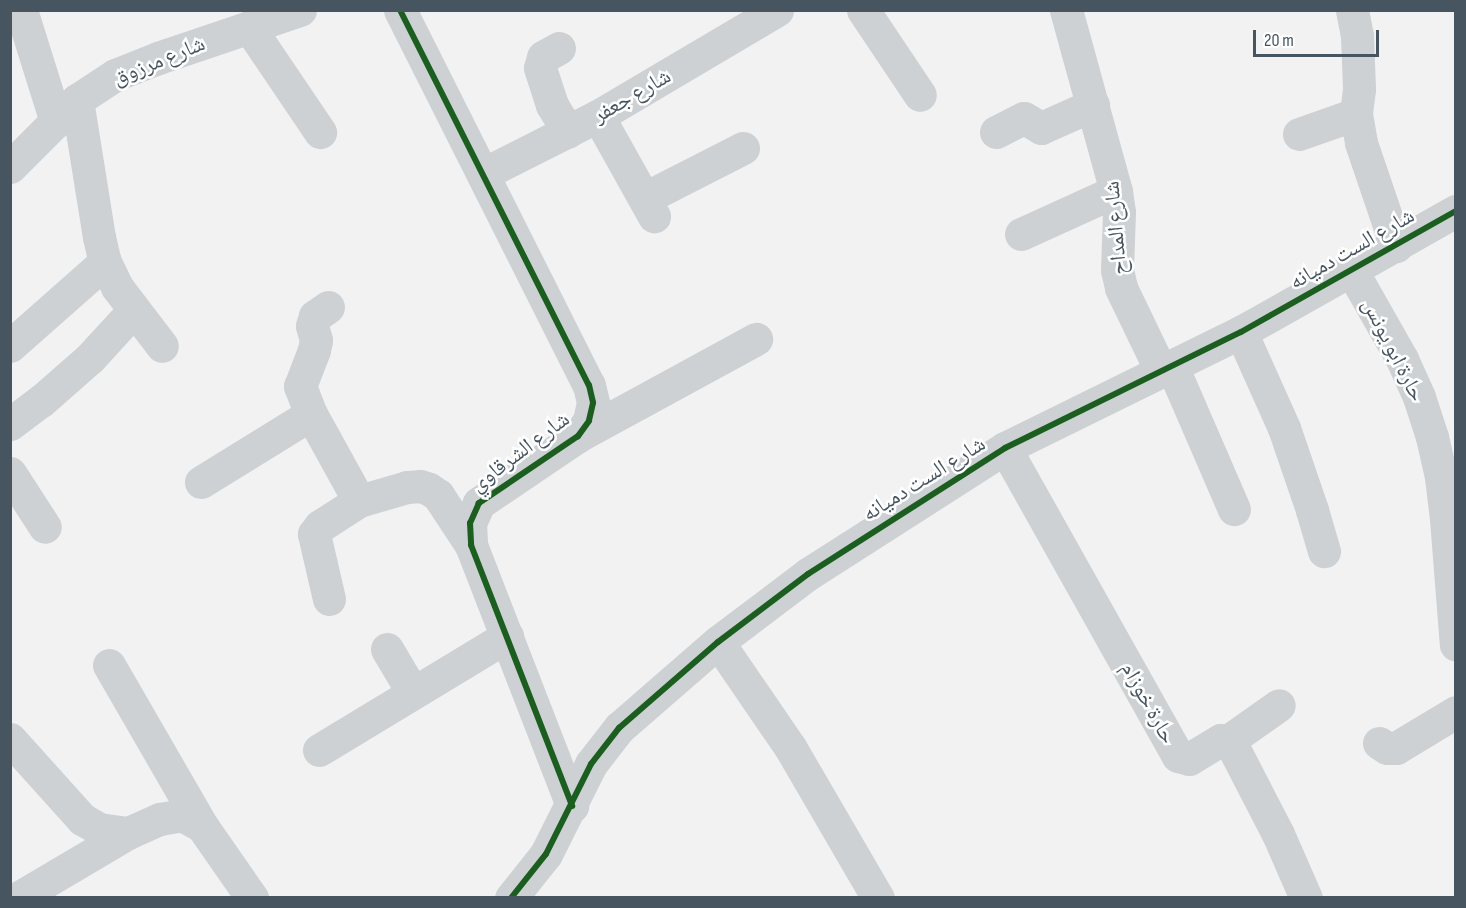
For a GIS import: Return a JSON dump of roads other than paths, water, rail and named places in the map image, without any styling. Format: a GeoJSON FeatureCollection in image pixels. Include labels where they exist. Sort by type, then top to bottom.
{"type":"FeatureCollection","features":[{"type":"Feature","properties":{"kind":"street"},"geometry":{"type":"LineString","coordinates":[[21,10],[66,111],[105,262],[117,287],[162,346]]}},
{"type":"Feature","properties":{"kind":"street","name":"شارع مرزوق"},"geometry":{"type":"LineString","coordinates":[[10,167],[66,111],[116,75],[300,10]]}},
{"type":"Feature","properties":{"kind":"street","name":"شارع الشرقاوي"},"geometry":{"type":"LineString","coordinates":[[400,10],[589,385],[593,403],[589,421],[578,436],[479,503],[470,523],[471,545],[572,806]]}},
{"type":"Feature","properties":{"kind":"street","name":"شارع جعفر"},"geometry":{"type":"LineString","coordinates":[[483,174],[598,116],[777,10]]}},
{"type":"Feature","properties":{"kind":"street"},"geometry":{"type":"LineString","coordinates":[[863,10],[920,95]]}},
{"type":"Feature","properties":{"kind":"street","name":"شارع المداح"},"geometry":{"type":"LineString","coordinates":[[1066,10],[1116,191],[1119,212],[1117,270],[1121,288],[1166,369],[1234,509]]}},
{"type":"Feature","properties":{"kind":"street"},"geometry":{"type":"LineString","coordinates":[[1352,10],[1359,62],[1356,114],[1361,143],[1396,246]]}},
{"type":"Feature","properties":{"kind":"street"},"geometry":{"type":"LineString","coordinates":[[249,27],[320,132]]}},
{"type":"Feature","properties":{"kind":"street"},"geometry":{"type":"LineString","coordinates":[[559,48],[543,57],[540,68],[552,105],[568,132]]}},
{"type":"Feature","properties":{"kind":"street"},"geometry":{"type":"LineString","coordinates":[[996,132],[1024,118],[1041,128],[1093,105]]}},
{"type":"Feature","properties":{"kind":"street"},"geometry":{"type":"LineString","coordinates":[[1299,134],[1356,114]]}},
{"type":"Feature","properties":{"kind":"street"},"geometry":{"type":"LineString","coordinates":[[598,116],[649,207],[743,148]]}},
{"type":"Feature","properties":{"kind":"street"},"geometry":{"type":"LineString","coordinates":[[1021,234],[1116,191]]}},
{"type":"Feature","properties":{"kind":"street","name":"شارع الست دميانه"},"geometry":{"type":"LineString","coordinates":[[511,897],[546,854],[591,764],[619,728],[718,642],[808,573],[1005,448],[1241,332],[1455,211]]}},
{"type":"Feature","properties":{"kind":"street"},"geometry":{"type":"LineString","coordinates":[[10,346],[105,262]]}},
{"type":"Feature","properties":{"kind":"street","name":"حارة ابو يونس"},"geometry":{"type":"LineString","coordinates":[[1352,271],[1402,359],[1419,397],[1451,516],[1455,645]]}},
{"type":"Feature","properties":{"kind":"street"},"geometry":{"type":"LineString","coordinates":[[328,307],[315,316],[312,326],[316,340],[314,351],[300,386],[311,414],[358,501]]}},
{"type":"Feature","properties":{"kind":"street"},"geometry":{"type":"LineString","coordinates":[[10,423],[41,401],[90,358],[134,310]]}},
{"type":"Feature","properties":{"kind":"street"},"geometry":{"type":"LineString","coordinates":[[1241,332],[1284,428],[1324,551]]}},
{"type":"Feature","properties":{"kind":"street"},"geometry":{"type":"LineString","coordinates":[[578,436],[756,339]]}},
{"type":"Feature","properties":{"kind":"street"},"geometry":{"type":"LineString","coordinates":[[201,482],[311,414]]}},
{"type":"Feature","properties":{"kind":"street","name":"حارة خوزام"},"geometry":{"type":"LineString","coordinates":[[1005,448],[1178,756],[1189,759],[1221,740],[1228,741],[1279,705]]}},
{"type":"Feature","properties":{"kind":"street"},"geometry":{"type":"LineString","coordinates":[[10,473],[45,527]]}},
{"type":"Feature","properties":{"kind":"street"},"geometry":{"type":"LineString","coordinates":[[328,598],[314,534],[320,526],[358,501],[407,487],[420,486],[429,489],[438,495],[471,545]]}},
{"type":"Feature","properties":{"kind":"street"},"geometry":{"type":"LineString","coordinates":[[319,750],[507,636]]}},
{"type":"Feature","properties":{"kind":"street"},"geometry":{"type":"LineString","coordinates":[[718,642],[790,747],[878,897]]}},
{"type":"Feature","properties":{"kind":"street"},"geometry":{"type":"LineString","coordinates":[[387,649],[414,693]]}},
{"type":"Feature","properties":{"kind":"street"},"geometry":{"type":"LineString","coordinates":[[109,664],[202,826],[252,897]]}},
{"type":"Feature","properties":{"kind":"street"},"geometry":{"type":"LineString","coordinates":[[1379,743],[1387,748],[1396,748],[1455,712]]}},
{"type":"Feature","properties":{"kind":"street"},"geometry":{"type":"LineString","coordinates":[[10,739],[82,819],[99,829],[128,833]]}},
{"type":"Feature","properties":{"kind":"street"},"geometry":{"type":"LineString","coordinates":[[1228,741],[1278,834],[1306,897]]}},
{"type":"Feature","properties":{"kind":"street"},"geometry":{"type":"LineString","coordinates":[[18,897],[128,833],[160,819],[182,815],[202,826]]}}]}
